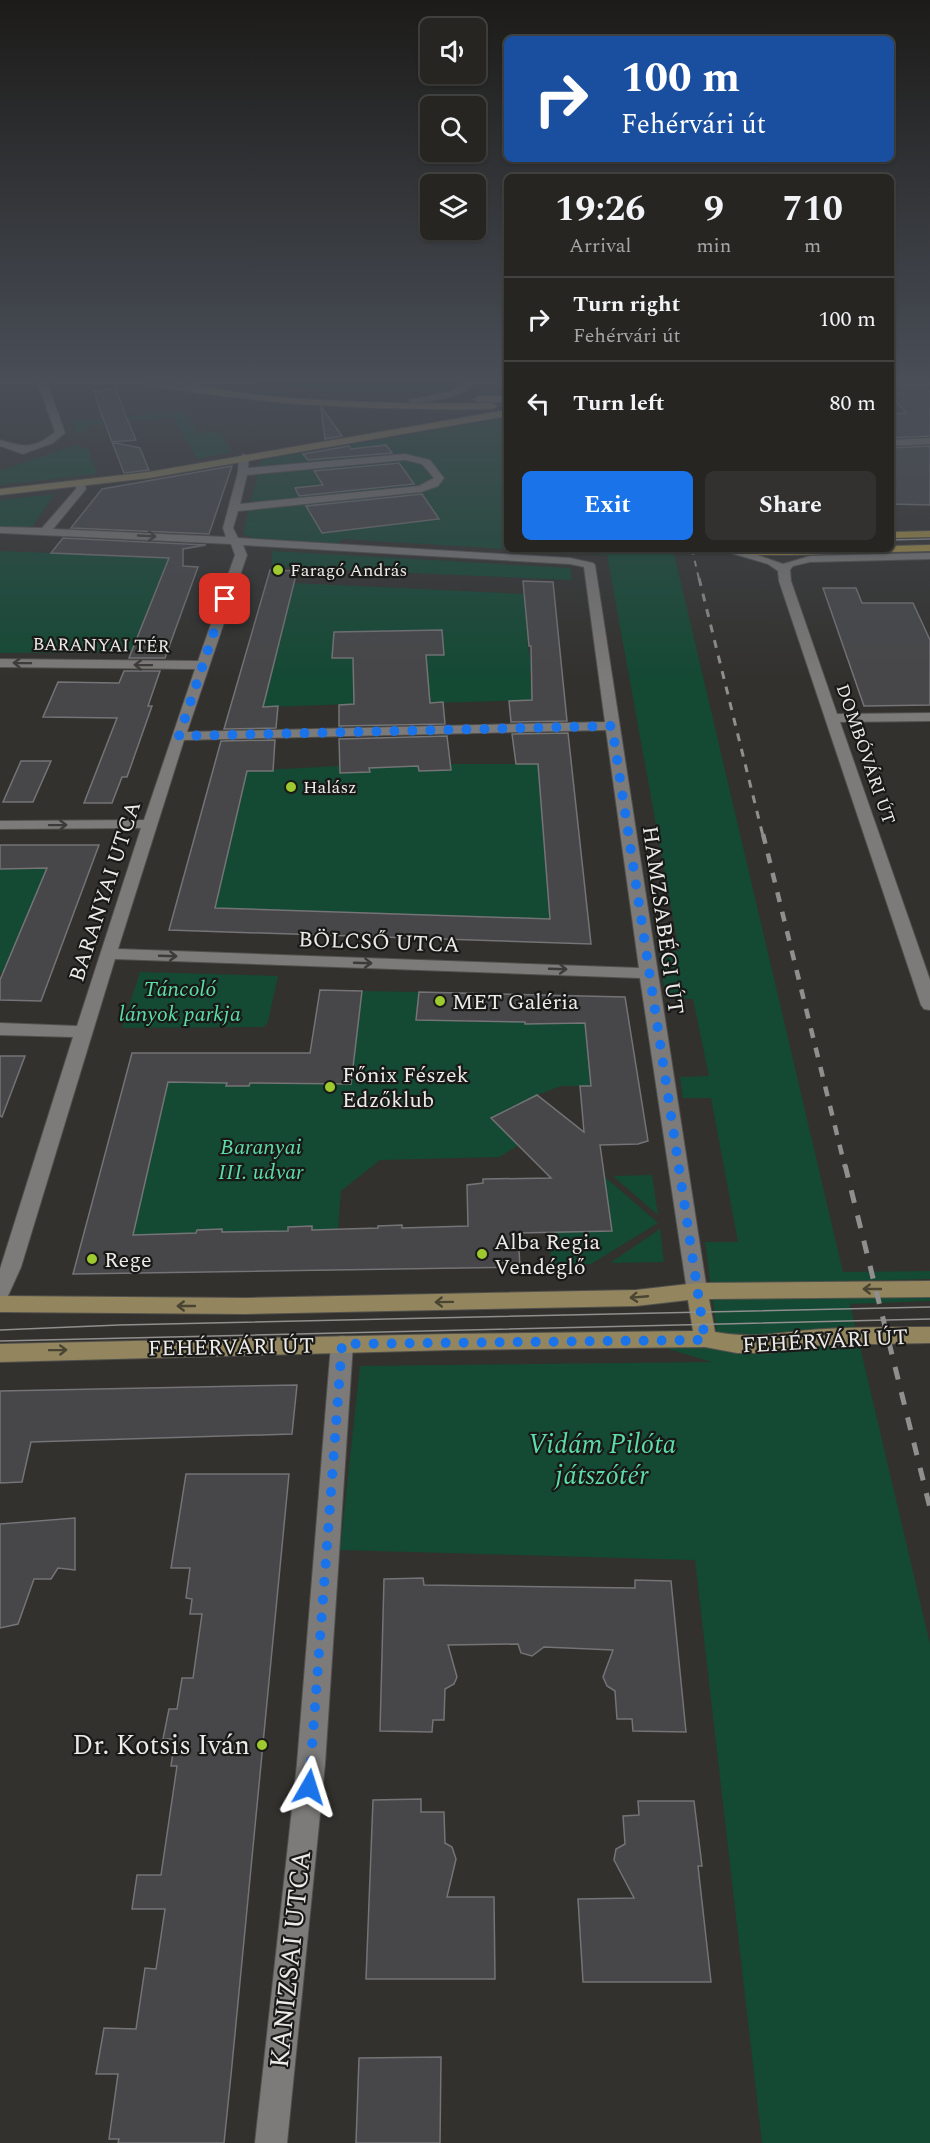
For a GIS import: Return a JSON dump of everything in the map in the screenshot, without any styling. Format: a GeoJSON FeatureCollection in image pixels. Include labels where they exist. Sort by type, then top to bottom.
{"type":"FeatureCollection","features":[{"type":"Feature","properties":{"kind":"main road"},"geometry":{"type":"LineString","coordinates":[[894,535],[930,534]]}},
{"type":"Feature","properties":{"kind":"main road"},"geometry":{"type":"LineString","coordinates":[[894,549],[930,548]]}},
{"type":"Feature","properties":{"kind":"street"},"geometry":{"type":"LineString","coordinates":[[0,492],[118,479]]}},
{"type":"Feature","properties":{"kind":"street","name":"BARANYAI UTCA"},"geometry":{"type":"LineString","coordinates":[[0,1293],[11,1267],[83,1032],[202,665],[241,555],[240,548],[229,535],[228,528],[241,479]]}},
{"type":"Feature","properties":{"kind":"street"},"geometry":{"type":"LineString","coordinates":[[235,508],[421,489],[434,484],[437,479]]}},
{"type":"Feature","properties":{"kind":"street"},"geometry":{"type":"LineString","coordinates":[[46,531],[80,490],[80,484]]}},
{"type":"Feature","properties":{"kind":"street"},"geometry":{"type":"LineString","coordinates":[[0,530],[234,542]]}},
{"type":"Feature","properties":{"kind":"street","name":"HAMZSABÉGI ÚT"},"geometry":{"type":"LineString","coordinates":[[234,542],[580,562],[589,566],[697,1291]]}},
{"type":"Feature","properties":{"kind":"street"},"geometry":{"type":"LineString","coordinates":[[734,552],[772,562],[784,569],[789,564],[810,559],[930,556]]}},
{"type":"Feature","properties":{"kind":"street","name":"DOMBÓVÁRI ÚT"},"geometry":{"type":"LineString","coordinates":[[784,569],[785,581],[930,1005]]}},
{"type":"Feature","properties":{"kind":"street","name":"BARANYAI TÉR"},"geometry":{"type":"LineString","coordinates":[[0,663],[202,665]]}},
{"type":"Feature","properties":{"kind":"street"},"geometry":{"type":"LineString","coordinates":[[833,718],[930,717]]}},
{"type":"Feature","properties":{"kind":"street"},"geometry":{"type":"LineString","coordinates":[[179,736],[612,726]]}},
{"type":"Feature","properties":{"kind":"street"},"geometry":{"type":"LineString","coordinates":[[0,825],[151,824]]}},
{"type":"Feature","properties":{"kind":"street","name":"BÖLCSŐ UTCA"},"geometry":{"type":"LineString","coordinates":[[110,954],[648,972]]}},
{"type":"Feature","properties":{"kind":"street"},"geometry":{"type":"LineString","coordinates":[[0,1029],[83,1032]]}},
{"type":"Feature","properties":{"kind":"street","name":"FEHÉRVÁRI ÚT"},"geometry":{"type":"LineString","coordinates":[[0,1305],[245,1306],[636,1298],[697,1291],[930,1289]]}},
{"type":"Feature","properties":{"kind":"street"},"geometry":{"type":"LineString","coordinates":[[697,1291],[705,1340]]}},
{"type":"Feature","properties":{"kind":"street","name":"FEHÉRVÁRI ÚT"},"geometry":{"type":"LineString","coordinates":[[0,1353],[342,1344],[705,1340],[737,1345],[766,1345],[822,1337],[930,1335]]}},
{"type":"Feature","properties":{"kind":"street","name":"KANIZSAI UTCA"},"geometry":{"type":"LineString","coordinates":[[271,2143],[312,1764],[342,1344]]}},
{"type":"Feature","properties":{"kind":"green space"},"geometry":{"type":"Polygon","coordinates":[[[0,479],[53,479],[0,485],[0,479]]]}},
{"type":"Feature","properties":{"kind":"green space"},"geometry":{"type":"Polygon","coordinates":[[[256,479],[504,479],[504,549],[342,539],[336,543],[254,538],[243,534],[256,479]]]}},
{"type":"Feature","properties":{"kind":"green space"},"geometry":{"type":"Polygon","coordinates":[[[55,494],[31,528],[0,527],[0,500],[55,494]]]}},
{"type":"Feature","properties":{"kind":"green space"},"geometry":{"type":"Polygon","coordinates":[[[0,551],[177,558],[171,567],[165,567],[131,652],[0,653],[0,551]]]}},
{"type":"Feature","properties":{"kind":"green space"},"geometry":{"type":"Polygon","coordinates":[[[272,551],[570,568],[572,580],[272,567],[272,551]]]}},
{"type":"Feature","properties":{"kind":"green space","name":"Vidám Pilóta játszótér"},"geometry":{"type":"Polygon","coordinates":[[[558,552],[674,552],[843,1272],[930,1271],[930,1279],[845,1281],[849,1298],[930,1297],[930,1301],[850,1304],[930,1644],[930,2143],[762,2143],[695,1560],[340,1550],[360,1366],[712,1362],[662,1347],[662,1344],[719,1348],[705,1242],[738,1242],[711,1098],[683,1098],[680,1077],[709,1076],[693,999],[673,998],[665,993],[659,956],[663,951],[679,951],[607,555],[558,552]]]}},
{"type":"Feature","properties":{"kind":"green space"},"geometry":{"type":"Polygon","coordinates":[[[294,583],[526,594],[527,610],[525,610],[529,640],[527,641],[533,672],[530,672],[530,679],[533,679],[535,700],[430,703],[426,655],[444,655],[442,630],[335,632],[333,658],[353,658],[354,704],[263,707],[294,583]]]}},
{"type":"Feature","properties":{"kind":"green space"},"geometry":{"type":"Polygon","coordinates":[[[450,764],[538,764],[550,919],[215,908],[247,771],[339,766],[340,773],[369,772],[369,768],[418,766],[419,771],[451,770],[450,764]]]}},
{"type":"Feature","properties":{"kind":"green space"},"geometry":{"type":"Polygon","coordinates":[[[49,867],[34,899],[7,973],[0,972],[0,869],[49,867]]]}},
{"type":"Feature","properties":{"kind":"green space","name":"Táncoló lányok parkja"},"geometry":{"type":"Polygon","coordinates":[[[140,972],[278,976],[268,1022],[263,1027],[122,1028],[140,972]]]}},
{"type":"Feature","properties":{"kind":"green space","name":"Baranyai III. udvar"},"geometry":{"type":"Polygon","coordinates":[[[362,991],[419,992],[416,1019],[525,1022],[525,1024],[585,1023],[591,1086],[561,1086],[492,1117],[519,1145],[499,1157],[380,1160],[341,1191],[338,1229],[312,1230],[312,1226],[288,1227],[288,1231],[222,1232],[222,1229],[197,1230],[196,1233],[133,1235],[168,1082],[227,1083],[227,1086],[249,1086],[250,1083],[351,1084],[362,991]]]}},
{"type":"Feature","properties":{"kind":"green space"},"geometry":{"type":"Polygon","coordinates":[[[652,1175],[658,1215],[613,1176],[652,1175]]]}},
{"type":"Feature","properties":{"kind":"green space"},"geometry":{"type":"Polygon","coordinates":[[[605,1177],[658,1223],[591,1264],[552,1266],[548,1232],[612,1231],[605,1177]]]}},
{"type":"Feature","properties":{"kind":"green space"},"geometry":{"type":"Polygon","coordinates":[[[660,1229],[664,1262],[610,1263],[660,1229]]]}},
{"type":"Feature","properties":{"kind":"building"},"geometry":{"type":"Polygon","coordinates":[[[158,479],[228,479],[209,534],[71,528],[102,489],[158,479]]]}},
{"type":"Feature","properties":{"kind":"building"},"geometry":{"type":"Polygon","coordinates":[[[319,479],[410,479],[414,484],[299,496],[295,488],[323,485],[319,479]]]}},
{"type":"Feature","properties":{"kind":"building"},"geometry":{"type":"Polygon","coordinates":[[[894,479],[930,479],[930,505],[894,504],[894,479]]]}},
{"type":"Feature","properties":{"kind":"building"},"geometry":{"type":"Polygon","coordinates":[[[422,494],[439,519],[322,533],[306,506],[422,494]]]}},
{"type":"Feature","properties":{"kind":"building"},"geometry":{"type":"Polygon","coordinates":[[[63,538],[206,545],[183,549],[183,566],[198,567],[165,658],[129,658],[169,558],[51,553],[63,538]]]}},
{"type":"Feature","properties":{"kind":"building"},"geometry":{"type":"Polygon","coordinates":[[[270,570],[297,571],[263,707],[278,706],[276,728],[224,729],[270,570]]]}},
{"type":"Feature","properties":{"kind":"building"},"geometry":{"type":"Polygon","coordinates":[[[523,581],[553,582],[567,721],[511,722],[509,701],[532,700],[531,646],[529,646],[523,581]]]}},
{"type":"Feature","properties":{"kind":"building"},"geometry":{"type":"Polygon","coordinates":[[[823,588],[856,588],[862,603],[913,603],[930,640],[930,705],[864,706],[823,588]]]}},
{"type":"Feature","properties":{"kind":"building"},"geometry":{"type":"Polygon","coordinates":[[[442,630],[444,655],[426,655],[430,703],[443,702],[445,724],[339,726],[339,705],[354,704],[353,658],[332,658],[334,632],[442,630]]]}},
{"type":"Feature","properties":{"kind":"building"},"geometry":{"type":"Polygon","coordinates":[[[124,671],[160,671],[148,706],[152,706],[127,777],[122,777],[112,803],[84,803],[117,718],[43,717],[58,682],[119,683],[124,671]]]}},
{"type":"Feature","properties":{"kind":"building"},"geometry":{"type":"Polygon","coordinates":[[[568,733],[591,944],[169,930],[221,741],[275,740],[273,771],[247,771],[215,908],[550,919],[538,764],[516,764],[512,734],[568,733]]]}},
{"type":"Feature","properties":{"kind":"building"},"geometry":{"type":"Polygon","coordinates":[[[447,736],[451,770],[419,771],[418,766],[369,768],[370,772],[340,773],[339,739],[447,736]]]}},
{"type":"Feature","properties":{"kind":"building"},"geometry":{"type":"Polygon","coordinates":[[[21,761],[51,761],[33,802],[3,802],[21,761]]]}},
{"type":"Feature","properties":{"kind":"building"},"geometry":{"type":"Polygon","coordinates":[[[0,845],[99,845],[41,1001],[0,1000],[0,980],[47,868],[0,869],[0,845]]]}},
{"type":"Feature","properties":{"kind":"building"},"geometry":{"type":"Polygon","coordinates":[[[320,990],[362,991],[351,1084],[250,1083],[249,1086],[226,1086],[227,1083],[168,1082],[133,1235],[196,1233],[197,1230],[222,1229],[222,1232],[288,1231],[288,1227],[312,1226],[312,1230],[402,1225],[402,1228],[468,1226],[467,1185],[483,1183],[483,1179],[551,1178],[491,1118],[537,1095],[584,1132],[580,1086],[591,1086],[585,1023],[525,1024],[525,1022],[416,1020],[419,992],[625,997],[648,1141],[638,1144],[600,1145],[612,1231],[518,1233],[520,1267],[73,1274],[132,1053],[310,1053],[320,990]]]}},
{"type":"Feature","properties":{"kind":"building"},"geometry":{"type":"Polygon","coordinates":[[[0,1056],[25,1056],[2,1117],[0,1116],[0,1056]]]}},
{"type":"Feature","properties":{"kind":"building"},"geometry":{"type":"Polygon","coordinates":[[[297,1385],[292,1434],[31,1442],[22,1482],[0,1483],[0,1391],[297,1385]]]}},
{"type":"Feature","properties":{"kind":"building"},"geometry":{"type":"Polygon","coordinates":[[[186,1474],[289,1474],[231,2075],[224,2143],[118,2143],[119,2139],[109,2139],[118,2074],[96,2074],[104,2028],[136,2029],[145,1968],[156,1969],[165,1909],[132,1909],[137,1875],[161,1875],[177,1766],[171,1766],[175,1739],[163,1739],[169,1709],[177,1709],[182,1678],[193,1678],[202,1614],[190,1614],[192,1599],[186,1598],[190,1568],[171,1568],[186,1474]]]}},
{"type":"Feature","properties":{"kind":"building"},"geometry":{"type":"Polygon","coordinates":[[[75,1518],[75,1570],[58,1568],[51,1579],[34,1579],[18,1624],[0,1628],[0,1524],[75,1518]]]}},
{"type":"Feature","properties":{"kind":"building"},"geometry":{"type":"Polygon","coordinates":[[[423,1578],[424,1585],[635,1588],[635,1580],[671,1581],[686,1732],[633,1731],[632,1719],[617,1719],[615,1691],[607,1686],[603,1677],[613,1650],[544,1647],[532,1656],[521,1653],[518,1644],[448,1645],[457,1677],[454,1684],[445,1689],[444,1720],[433,1720],[432,1732],[380,1731],[384,1579],[423,1578]]]}},
{"type":"Feature","properties":{"kind":"building"},"geometry":{"type":"Polygon","coordinates":[[[421,1799],[421,1812],[444,1812],[445,1843],[452,1847],[456,1859],[447,1897],[494,1897],[495,1979],[366,1979],[373,1800],[421,1799]]]}},
{"type":"Feature","properties":{"kind":"building"},"geometry":{"type":"Polygon","coordinates":[[[638,1801],[694,1801],[702,1866],[698,1866],[711,1982],[583,1982],[578,1899],[634,1898],[614,1860],[616,1849],[625,1844],[623,1816],[639,1815],[638,1801]]]}},
{"type":"Feature","properties":{"kind":"building"},"geometry":{"type":"Polygon","coordinates":[[[441,2057],[440,2143],[356,2143],[359,2058],[441,2057]]]}},
{"type":"Feature","properties":{"kind":"tram line"},"geometry":{"type":"LineString","coordinates":[[894,540],[930,539]]}},
{"type":"Feature","properties":{"kind":"tram line"},"geometry":{"type":"LineString","coordinates":[[0,1330],[119,1325],[930,1307]]}},
{"type":"Feature","properties":{"kind":"tram line"},"geometry":{"type":"LineString","coordinates":[[0,1341],[930,1319]]}},
{"type":"Feature","properties":{"kind":"railway"},"geometry":{"type":"LineString","coordinates":[[693,552],[699,579]]}},
{"type":"Feature","properties":{"kind":"railway"},"geometry":{"type":"LineString","coordinates":[[699,578],[763,836]]}},
{"type":"Feature","properties":{"kind":"railway"},"geometry":{"type":"LineString","coordinates":[[763,834],[845,1167]]}},
{"type":"Feature","properties":{"kind":"railway"},"geometry":{"type":"LineString","coordinates":[[845,1165],[930,1508]]}},
{"type":"Feature","properties":{"kind":"place","name":"Faragó András"},"geometry":{"type":"Point","coordinates":[278,570]}},
{"type":"Feature","properties":{"kind":"place","name":"Halász"},"geometry":{"type":"Point","coordinates":[291,787]}},
{"type":"Feature","properties":{"kind":"place","name":"MET Galéria"},"geometry":{"type":"Point","coordinates":[440,1001]}},
{"type":"Feature","properties":{"kind":"place","name":"Főnix Fészek Edzőklub"},"geometry":{"type":"Point","coordinates":[330,1087]}},
{"type":"Feature","properties":{"kind":"place","name":"Alba Regia Vendéglő"},"geometry":{"type":"Point","coordinates":[482,1254]}},
{"type":"Feature","properties":{"kind":"place","name":"Rege"},"geometry":{"type":"Point","coordinates":[92,1259]}},
{"type":"Feature","properties":{"kind":"place","name":"Dr. Kotsis Iván"},"geometry":{"type":"Point","coordinates":[262,1745]}},
{"type":"Feature","properties":{"kind":"route"},"geometry":{"type":"LineString","coordinates":[[225,599],[179,736],[612,726],[705,1340],[342,1344],[309,1787]]}}]}
